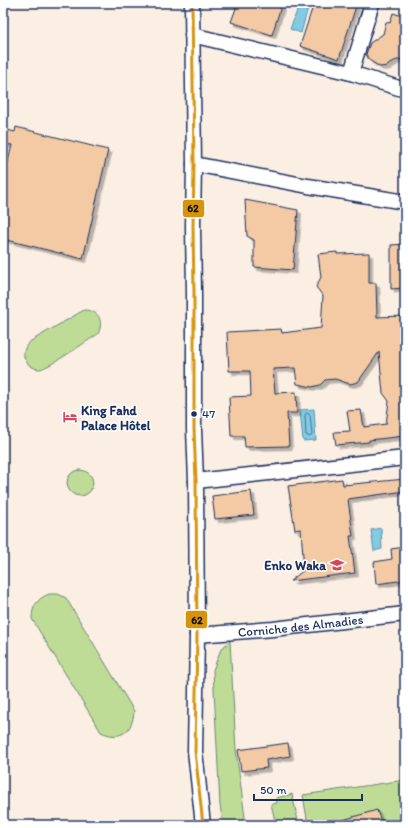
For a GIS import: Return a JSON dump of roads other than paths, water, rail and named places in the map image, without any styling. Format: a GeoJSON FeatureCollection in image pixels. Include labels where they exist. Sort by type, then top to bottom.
{"type":"FeatureCollection","features":[{"type":"Feature","properties":{"kind":"street"},"geometry":{"type":"LineString","coordinates":[[192,3],[194,164],[194,429],[196,481],[197,635],[194,751],[203,825]]}},
{"type":"Feature","properties":{"kind":"street"},"geometry":{"type":"LineString","coordinates":[[351,73],[372,3]]}},
{"type":"Feature","properties":{"kind":"street"},"geometry":{"type":"LineString","coordinates":[[192,35],[351,73],[405,90]]}},
{"type":"Feature","properties":{"kind":"street"},"geometry":{"type":"LineString","coordinates":[[194,164],[308,186],[405,202]]}},
{"type":"Feature","properties":{"kind":"street"},"geometry":{"type":"LineString","coordinates":[[196,481],[405,458]]}},
{"type":"Feature","properties":{"kind":"street","name":"Corniche des Almadies"},"geometry":{"type":"LineString","coordinates":[[197,635],[273,629],[405,614]]}},
{"type":"Feature","properties":{"kind":"water"},"geometry":{"type":"Polygon","coordinates":[[[300,3],[309,4],[301,33],[290,29],[300,3]]]}},
{"type":"Feature","properties":{"kind":"water"},"geometry":{"type":"Polygon","coordinates":[[[314,409],[316,440],[303,441],[300,410],[314,409]]]}},
{"type":"Feature","properties":{"kind":"water"},"geometry":{"type":"Polygon","coordinates":[[[381,528],[382,549],[374,551],[371,530],[381,528]]]}},
{"type":"Feature","properties":{"kind":"place","name":"47"},"geometry":{"type":"Point","coordinates":[194,414]}},
{"type":"Feature","properties":{"kind":"place","name":"King Fahd Palace Hôtel"},"geometry":{"type":"Point","coordinates":[70,417]}},
{"type":"Feature","properties":{"kind":"place","name":"Enko Waka"},"geometry":{"type":"Point","coordinates":[337,565]}}]}
